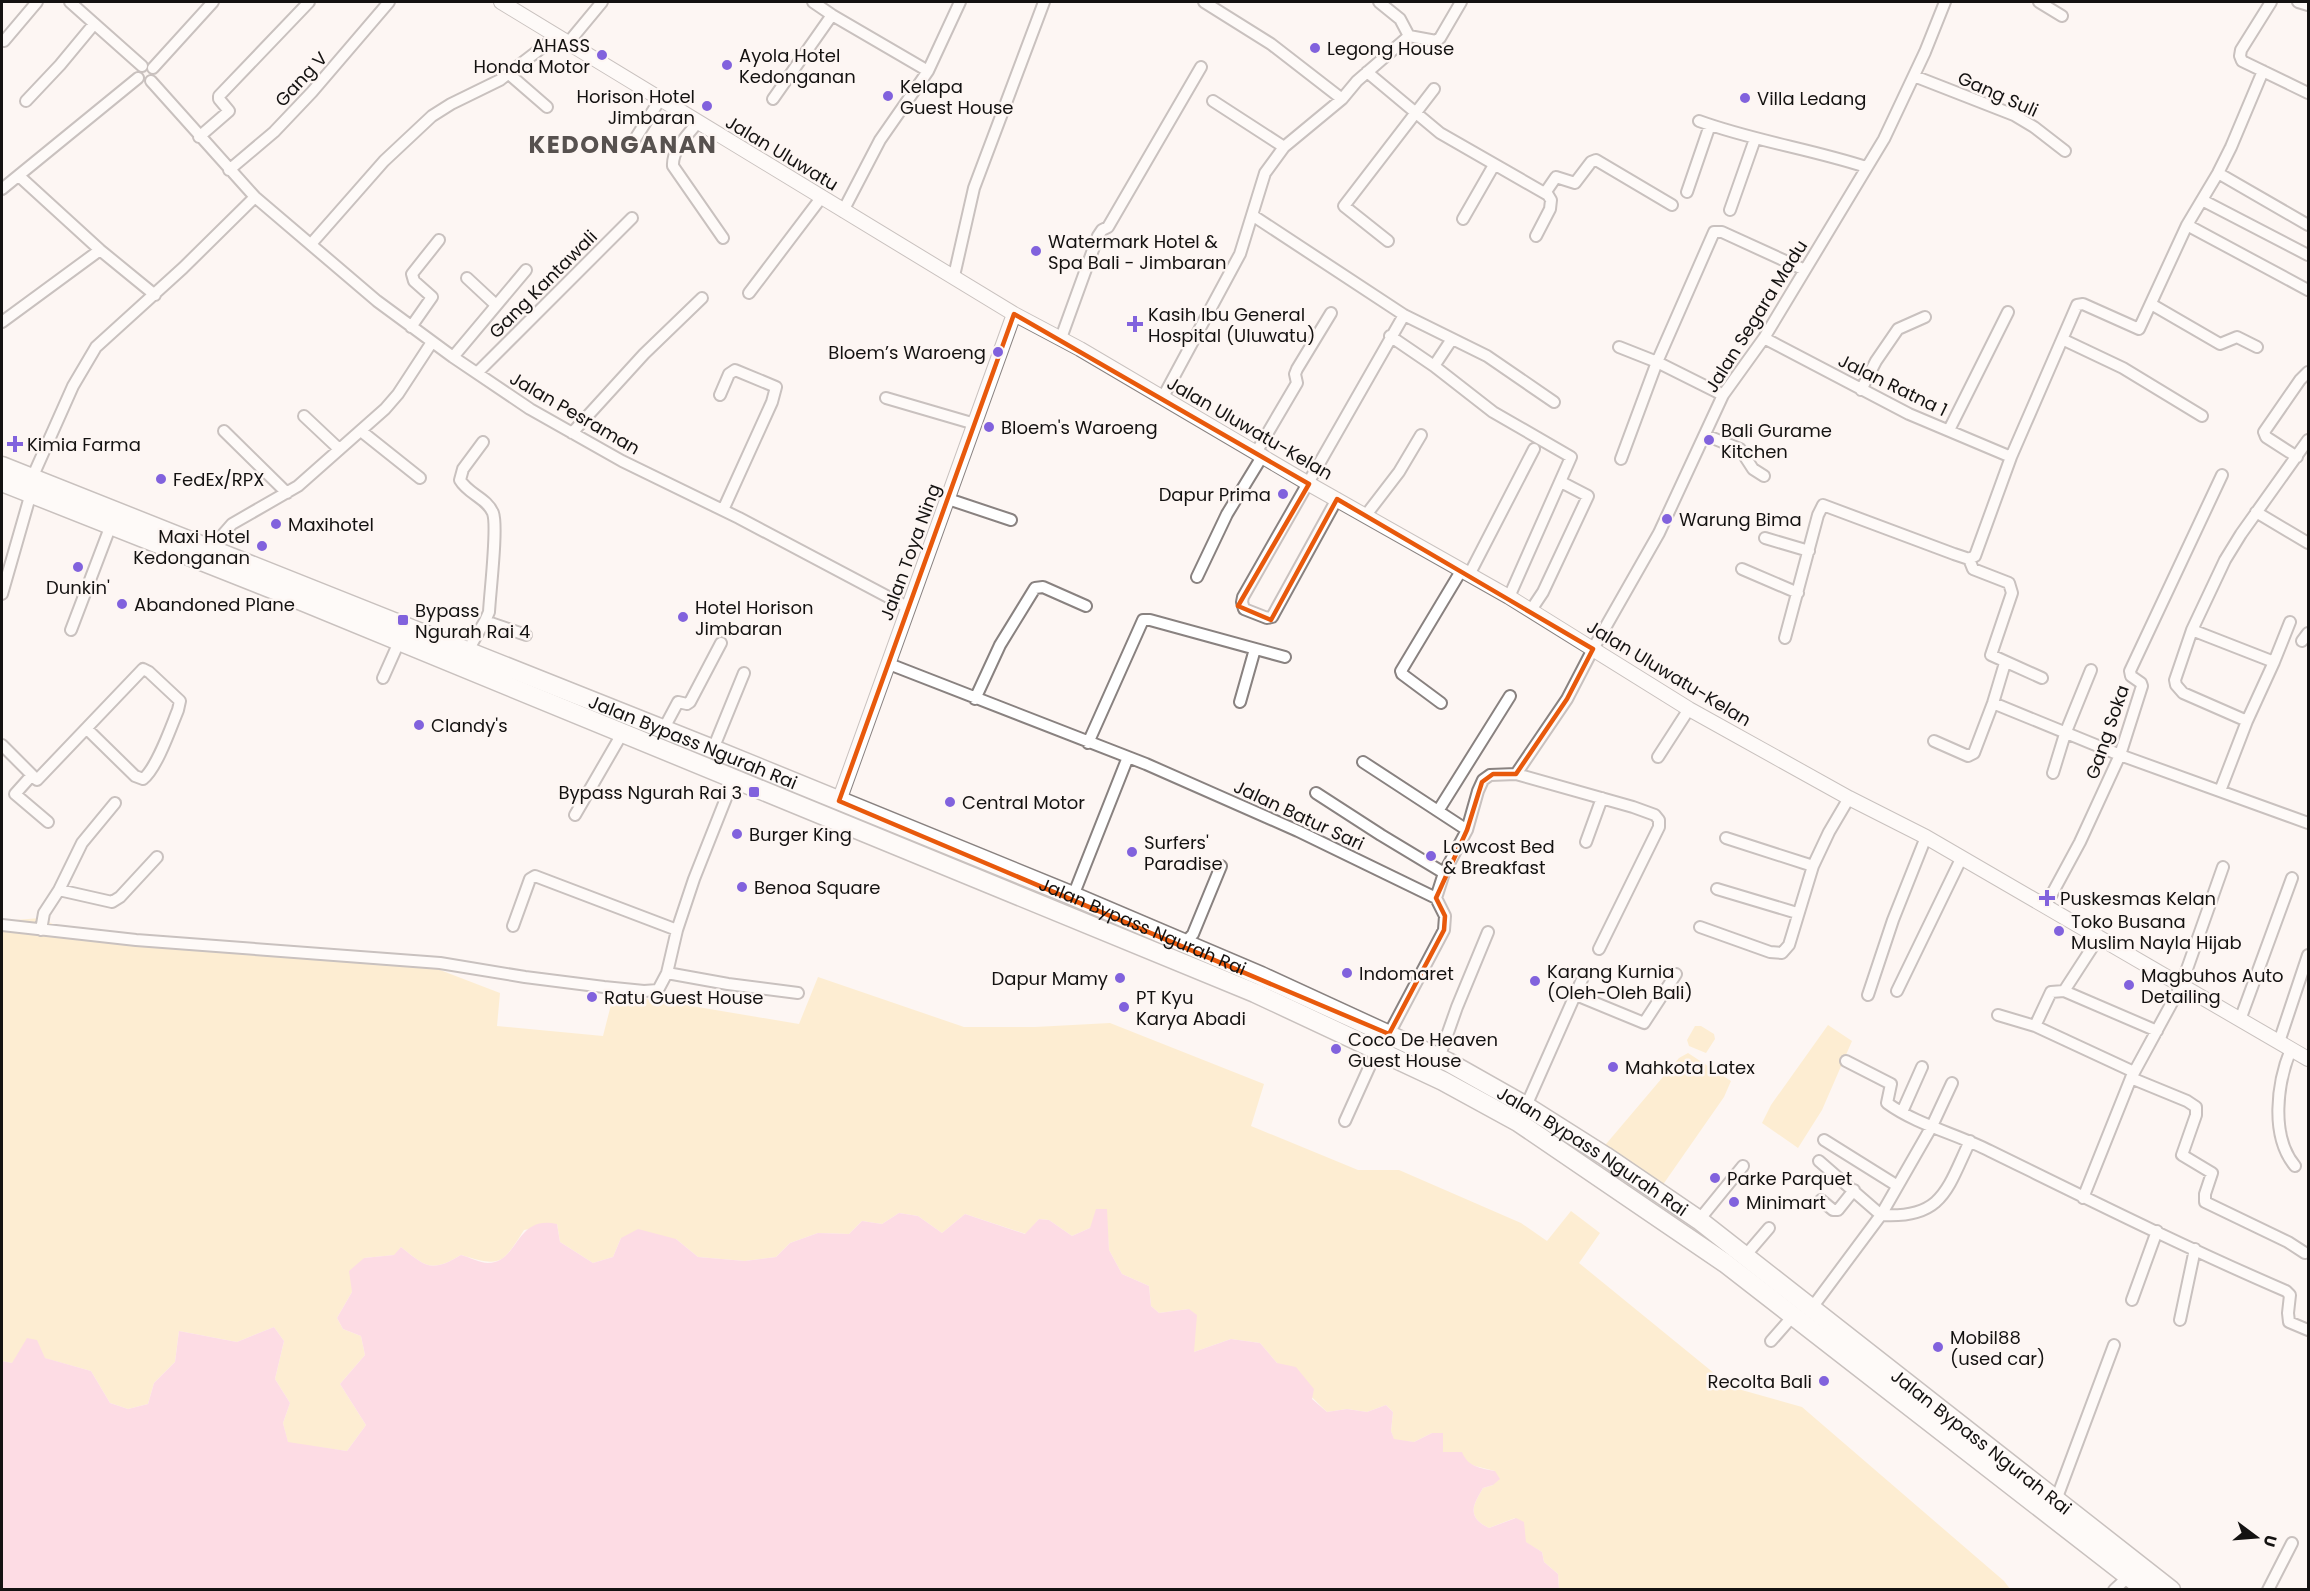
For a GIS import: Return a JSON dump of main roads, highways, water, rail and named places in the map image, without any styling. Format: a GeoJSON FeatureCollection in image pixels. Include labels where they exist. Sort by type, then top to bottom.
{"type":"FeatureCollection","features":[{"type":"Feature","properties":{"kind":"highway","name":"Jalan Bypass Ngurah Rai"},"geometry":{"type":"LineString","coordinates":[[2,466],[31,486],[111,525],[467,652],[713,749],[1073,896],[1439,1058],[1526,1106],[1699,1220],[2171,1589]]}},
{"type":"Feature","properties":{"kind":"highway","name":"Jalan Bypass Ngurah Rai"},"geometry":{"type":"LineString","coordinates":[[2,482],[31,486],[211,548],[286,586]]}},
{"type":"Feature","properties":{"kind":"highway","name":"Jalan Bypass Ngurah Rai"},"geometry":{"type":"LineString","coordinates":[[320,600],[399,642],[1255,993],[1443,1081],[1518,1122],[1725,1263],[2146,1590]]}},
{"type":"Feature","properties":{"kind":"highway"},"geometry":{"type":"LineString","coordinates":[[832,818],[839,801]]}},
{"type":"Feature","properties":{"kind":"place","name":"Legong House"},"geometry":{"type":"Point","coordinates":[1315,48]}},
{"type":"Feature","properties":{"kind":"place","name":"AHASS Honda Motor"},"geometry":{"type":"Point","coordinates":[602,55]}},
{"type":"Feature","properties":{"kind":"place","name":"Ayola Hotel Kedonganan"},"geometry":{"type":"Point","coordinates":[727,65]}},
{"type":"Feature","properties":{"kind":"place","name":"Kelapa Guest House"},"geometry":{"type":"Point","coordinates":[888,96]}},
{"type":"Feature","properties":{"kind":"place","name":"Villa Ledang"},"geometry":{"type":"Point","coordinates":[1745,98]}},
{"type":"Feature","properties":{"kind":"place","name":"Horison Hotel Jimbaran"},"geometry":{"type":"Point","coordinates":[707,106]}},
{"type":"Feature","properties":{"kind":"place","name":"Watermark Hotel & Spa Bali - Jimbaran"},"geometry":{"type":"Point","coordinates":[1036,251]}},
{"type":"Feature","properties":{"kind":"place","name":"Kasih Ibu General Hospital (Uluwatu)"},"geometry":{"type":"Point","coordinates":[1135,324]}},
{"type":"Feature","properties":{"kind":"place","name":"Bloem’s Waroeng"},"geometry":{"type":"Point","coordinates":[998,352]}},
{"type":"Feature","properties":{"kind":"place","name":"Bloem's Waroeng"},"geometry":{"type":"Point","coordinates":[989,427]}},
{"type":"Feature","properties":{"kind":"place","name":"Bali Gurame Kitchen"},"geometry":{"type":"Point","coordinates":[1709,440]}},
{"type":"Feature","properties":{"kind":"place","name":"Kimia Farma"},"geometry":{"type":"Point","coordinates":[15,444]}},
{"type":"Feature","properties":{"kind":"place","name":"FedEx/RPX"},"geometry":{"type":"Point","coordinates":[161,479]}},
{"type":"Feature","properties":{"kind":"place","name":"Dapur Prima"},"geometry":{"type":"Point","coordinates":[1283,494]}},
{"type":"Feature","properties":{"kind":"place","name":"Warung Bima"},"geometry":{"type":"Point","coordinates":[1667,519]}},
{"type":"Feature","properties":{"kind":"place","name":"Maxihotel"},"geometry":{"type":"Point","coordinates":[276,524]}},
{"type":"Feature","properties":{"kind":"place","name":"Maxi Hotel Kedonganan"},"geometry":{"type":"Point","coordinates":[262,546]}},
{"type":"Feature","properties":{"kind":"place","name":"Dunkin'"},"geometry":{"type":"Point","coordinates":[78,567]}},
{"type":"Feature","properties":{"kind":"place","name":"Abandoned Plane"},"geometry":{"type":"Point","coordinates":[122,604]}},
{"type":"Feature","properties":{"kind":"place","name":"Hotel Horison Jimbaran"},"geometry":{"type":"Point","coordinates":[683,617]}},
{"type":"Feature","properties":{"kind":"place","name":"Bypass Ngurah Rai 4"},"geometry":{"type":"Point","coordinates":[403,620]}},
{"type":"Feature","properties":{"kind":"place","name":"Clandy's"},"geometry":{"type":"Point","coordinates":[419,725]}},
{"type":"Feature","properties":{"kind":"place","name":"Bypass Ngurah Rai 3"},"geometry":{"type":"Point","coordinates":[754,792]}},
{"type":"Feature","properties":{"kind":"place","name":"Central Motor"},"geometry":{"type":"Point","coordinates":[950,802]}},
{"type":"Feature","properties":{"kind":"place","name":"Burger King"},"geometry":{"type":"Point","coordinates":[737,834]}},
{"type":"Feature","properties":{"kind":"place","name":"Surfers' Paradise"},"geometry":{"type":"Point","coordinates":[1132,852]}},
{"type":"Feature","properties":{"kind":"place","name":"Lowcost Bed & Breakfast"},"geometry":{"type":"Point","coordinates":[1431,856]}},
{"type":"Feature","properties":{"kind":"place","name":"Benoa Square"},"geometry":{"type":"Point","coordinates":[742,887]}},
{"type":"Feature","properties":{"kind":"place","name":"Puskesmas Kelan"},"geometry":{"type":"Point","coordinates":[2047,898]}},
{"type":"Feature","properties":{"kind":"place","name":"Toko Busana Muslim Nayla Hijab"},"geometry":{"type":"Point","coordinates":[2059,931]}},
{"type":"Feature","properties":{"kind":"place","name":"Indomaret"},"geometry":{"type":"Point","coordinates":[1347,973]}},
{"type":"Feature","properties":{"kind":"place","name":"Dapur Mamy"},"geometry":{"type":"Point","coordinates":[1120,978]}},
{"type":"Feature","properties":{"kind":"place","name":"Karang Kurnia (Oleh-Oleh Bali)"},"geometry":{"type":"Point","coordinates":[1535,981]}},
{"type":"Feature","properties":{"kind":"place","name":"Magbuhos Auto Detailing"},"geometry":{"type":"Point","coordinates":[2129,985]}},
{"type":"Feature","properties":{"kind":"place","name":"Ratu Guest House"},"geometry":{"type":"Point","coordinates":[592,997]}},
{"type":"Feature","properties":{"kind":"place","name":"PT Kyu Karya Abadi"},"geometry":{"type":"Point","coordinates":[1124,1007]}},
{"type":"Feature","properties":{"kind":"place","name":"Coco De Heaven Guest House"},"geometry":{"type":"Point","coordinates":[1336,1049]}},
{"type":"Feature","properties":{"kind":"place","name":"Mahkota Latex"},"geometry":{"type":"Point","coordinates":[1613,1067]}},
{"type":"Feature","properties":{"kind":"place","name":"Parke Parquet"},"geometry":{"type":"Point","coordinates":[1715,1178]}},
{"type":"Feature","properties":{"kind":"place","name":"Minimart"},"geometry":{"type":"Point","coordinates":[1734,1202]}},
{"type":"Feature","properties":{"kind":"place","name":"Mobil88 (used car)"},"geometry":{"type":"Point","coordinates":[1938,1347]}},
{"type":"Feature","properties":{"kind":"place","name":"Recolta Bali"},"geometry":{"type":"Point","coordinates":[1824,1381]}},
{"type":"Feature","properties":{"kind":"district","name":"KEDONGANAN"},"geometry":{"type":"Point","coordinates":[623,144]}}]}
